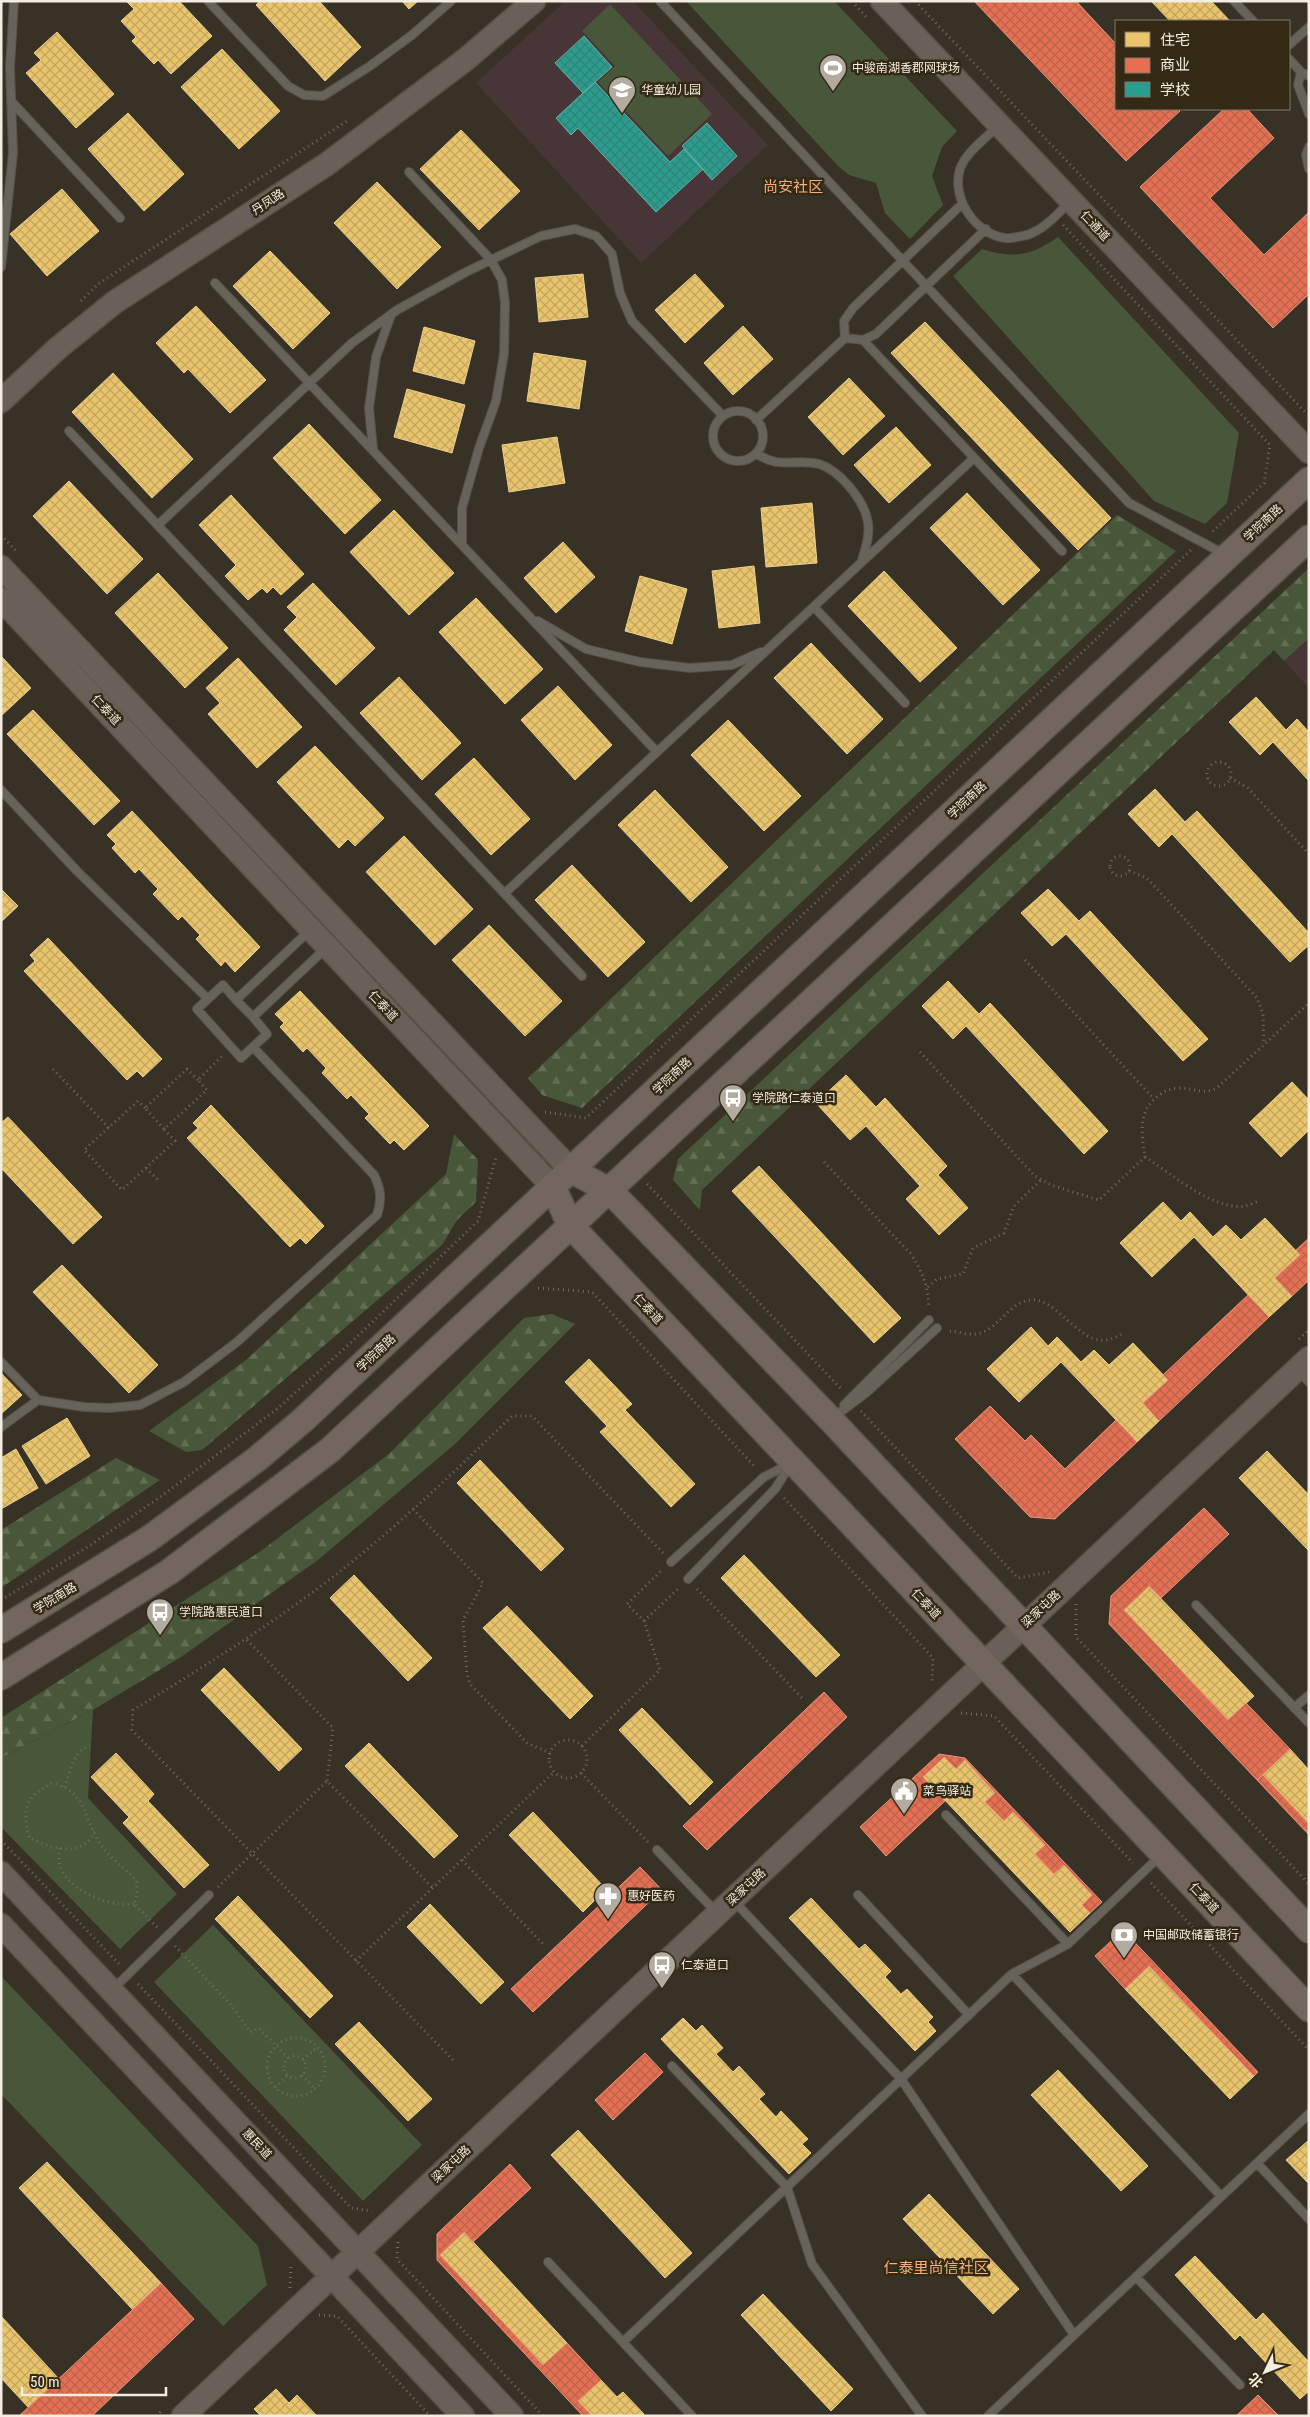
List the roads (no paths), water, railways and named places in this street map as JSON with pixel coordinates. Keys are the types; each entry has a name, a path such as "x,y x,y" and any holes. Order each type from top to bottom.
{"main road":[{"name":"丹凤路","path":"1,401 58,348 116,302 327,164 465,60 534,1"},
{"name":"仁通道","path":"882,1 1309,452"},
{"name":"学院南路","path":"1,1630 150,1538 257,1459 303,1420 1309,480"},
{"path":"1,1677 169,1572 330,1450 1309,538"},
{"name":"仁泰道","path":"1,567 571,1170 610,1191 831,1420 1309,1930"},
{"name":"仁泰道","path":"1,599 553,1187 570,1225 1309,2009"},
{"name":"梁家屯路","path":"183,2416 982,1664 1305,1370"},
{"name":"惠民道","path":"1,1873 512,2416"},
{"path":"1,1926 463,2416"}],"lane":[{"path":"1,268 13,153 10,67 14,1"},
{"path":"208,1 288,86 304,95 323,96 370,66 412,35 451,1"},
{"path":"660,1 1130,503 1228,556"},
{"path":"1234,1 1252,20"},
{"path":"1290,44 1309,27"},
{"path":"1290,60 1305,74 1298,85 1309,114"},
{"path":"11,102 120,218"},
{"path":"999,125 966,156 960,170 958,189 964,209 986,229 1004,238 1026,235 1042,228 1071,201"},
{"path":"1309,147 1306,155 1309,169"},
{"path":"409,172 491,260 502,280 505,304 504,354 496,401 479,448 462,508 462,545"},
{"path":"845,338 844,321 853,308 962,204"},
{"path":"159,524 352,343 391,314 540,236 575,229 596,236 612,254 620,293 632,321 723,416"},
{"path":"756,420 845,338 863,340 876,334 986,229"},
{"path":"215,283 657,752"},
{"path":"373,449 369,408 376,357 391,314"},
{"path":"863,340 1062,551"},
{"path":"738,411 746,412 756,420 762,430 763,438 756,453 749,458 733,460 719,452 713,437 717,422 723,416 738,411"},
{"path":"69,430 582,976"},
{"path":"756,453 767,461 781,464 798,462 820,465 840,477 857,497 867,518 868,542 862,562"},
{"path":"505,893 974,458"},
{"path":"814,607 906,703"},
{"path":"529,616 586,649 640,662 690,668 732,665 767,649"},
{"path":"1,790 78,871 208,999"},
{"path":"236,1000 311,930"},
{"path":"253,1017 327,947"},
{"path":"223,985 267,1034 241,1058 197,1009 208,999 223,985"},
{"path":"1,1362 38,1400 92,1407 140,1405 184,1382 237,1342 377,1215 381,1203 380,1187 374,1175 253,1047"},
{"path":"852,1401 929,1320"},
{"path":"831,1420 937,1328"},
{"path":"1,1427 38,1400"},
{"path":"671,1562 764,1477 792,1462"},
{"path":"688,1579 775,1489 792,1462"},
{"path":"1196,1605 1309,1723"},
{"path":"1294,1708 1309,1695"},
{"path":"946,1815 1068,1944"},
{"path":"657,1850 725,1906 901,2079 1074,2335"},
{"path":"623,2342 1012,1974 1068,1944 1162,1854"},
{"path":"112,1990 209,1895"},
{"path":"858,1895 969,2015"},
{"path":"1012,1974 1222,2196"},
{"path":"672,2066 787,2187 812,2264 922,2416"},
{"path":"988,2416 1309,2114"},
{"path":"1257,2163 1309,2219"},
{"path":"548,2262 692,2416"},
{"path":"1136,2277 1240,2385"}],"place":[{"name":"中骏南湖香郡网球场","path":"833,92"},
{"name":"华童幼儿园","path":"622,114"},
{"name":"学院路仁泰道口","path":"733,1122"},
{"name":"学院路惠民道口","path":"160,1636"},
{"name":"菜鸟驿站","path":"904,1815"},
{"name":"惠好医药","path":"608,1920"},
{"name":"中国邮政储蓄银行","path":"1124,1959"},
{"name":"仁泰道口","path":"662,1989"}],"district":[{"name":"尚安社区","path":"793,187"},
{"name":"仁泰里尚信社区","path":"936,2268"}]}
